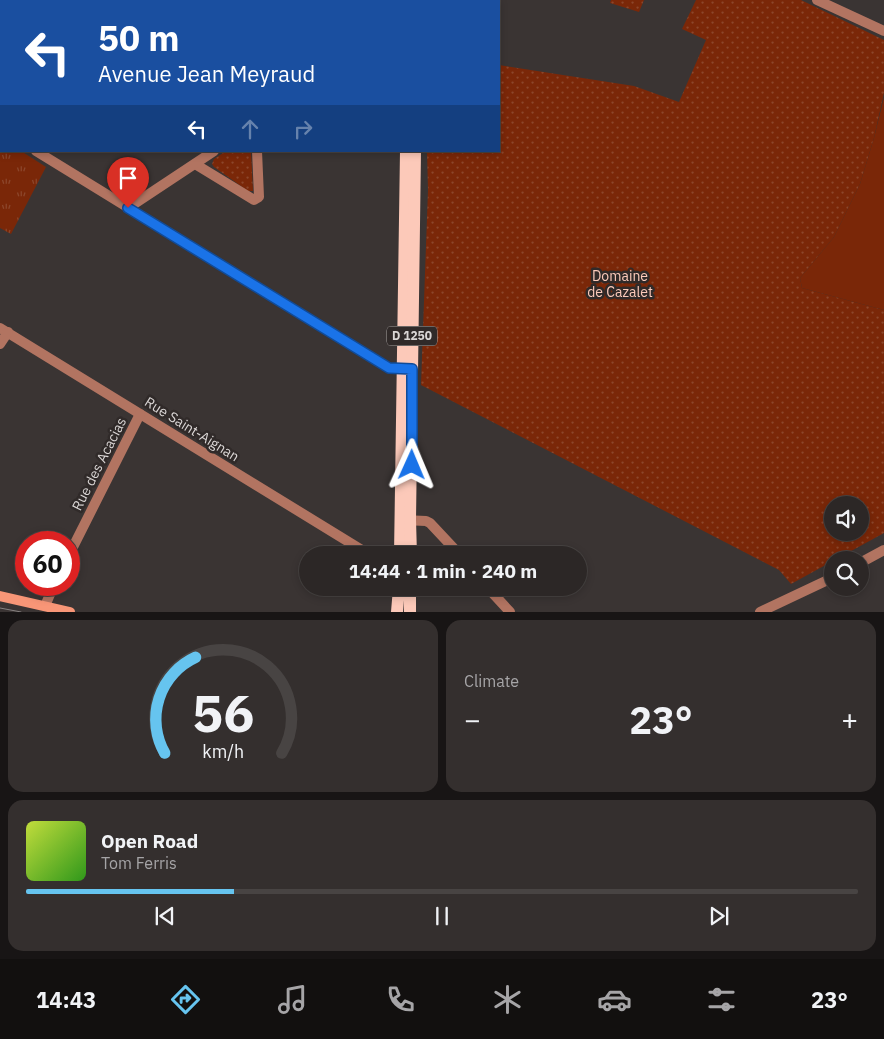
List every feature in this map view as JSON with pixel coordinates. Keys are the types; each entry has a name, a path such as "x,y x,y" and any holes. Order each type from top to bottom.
{"main road":[{"name":"D 1250","path":"406,152 406,520 410,546"},
{"name":"D 1250","path":"407,369 415,152"},
{"name":"D 1250","path":"402,546 406,520"},
{"path":"0,596 70,612"},
{"path":"398,612 403,596"},
{"path":"406,596 410,612"}],"street":[{"path":"817,0 884,31"},
{"path":"38,152 389,368 407,369"},
{"path":"128,208 213,152"},
{"path":"195,164 254,200 259,197 257,152"},
{"path":"0,344 4,330"},
{"name":"Rue Saint-Aignan","path":"4,330 355,546"},
{"name":"Rue des Acacias","path":"80,533 140,414"},
{"path":"406,520 430,523 452,546"},
{"path":"869,559 883,552"},
{"path":"760,612 824,582"},
{"path":"45,606 49,596"},
{"path":"495,596 510,612"}],"green space":[{"path":"611,0 644,0 639,12 610,3"},
{"name":"Domaine de Cazalet","path":"696,0 801,0 884,40 884,93 874,138 860,184 834,237 800,278 802,288 884,310 884,533 851,551 824,551 824,566 791,584 779,570 421,385 428,190 427,152 500,152 500,65 634,86 679,102 706,40 682,29"},
{"path":"884,97 884,310 802,288 800,278 834,237 860,184"},
{"path":"0,152 23,152 46,167 11,234 0,228"},
{"path":"224,152 251,152 253,191 248,191 214,167 212,164 214,159"}],"tram line":[{"path":"0,608 21,612"}],"route":[{"path":"128,208 389,368 412,369 412,465"}]}
